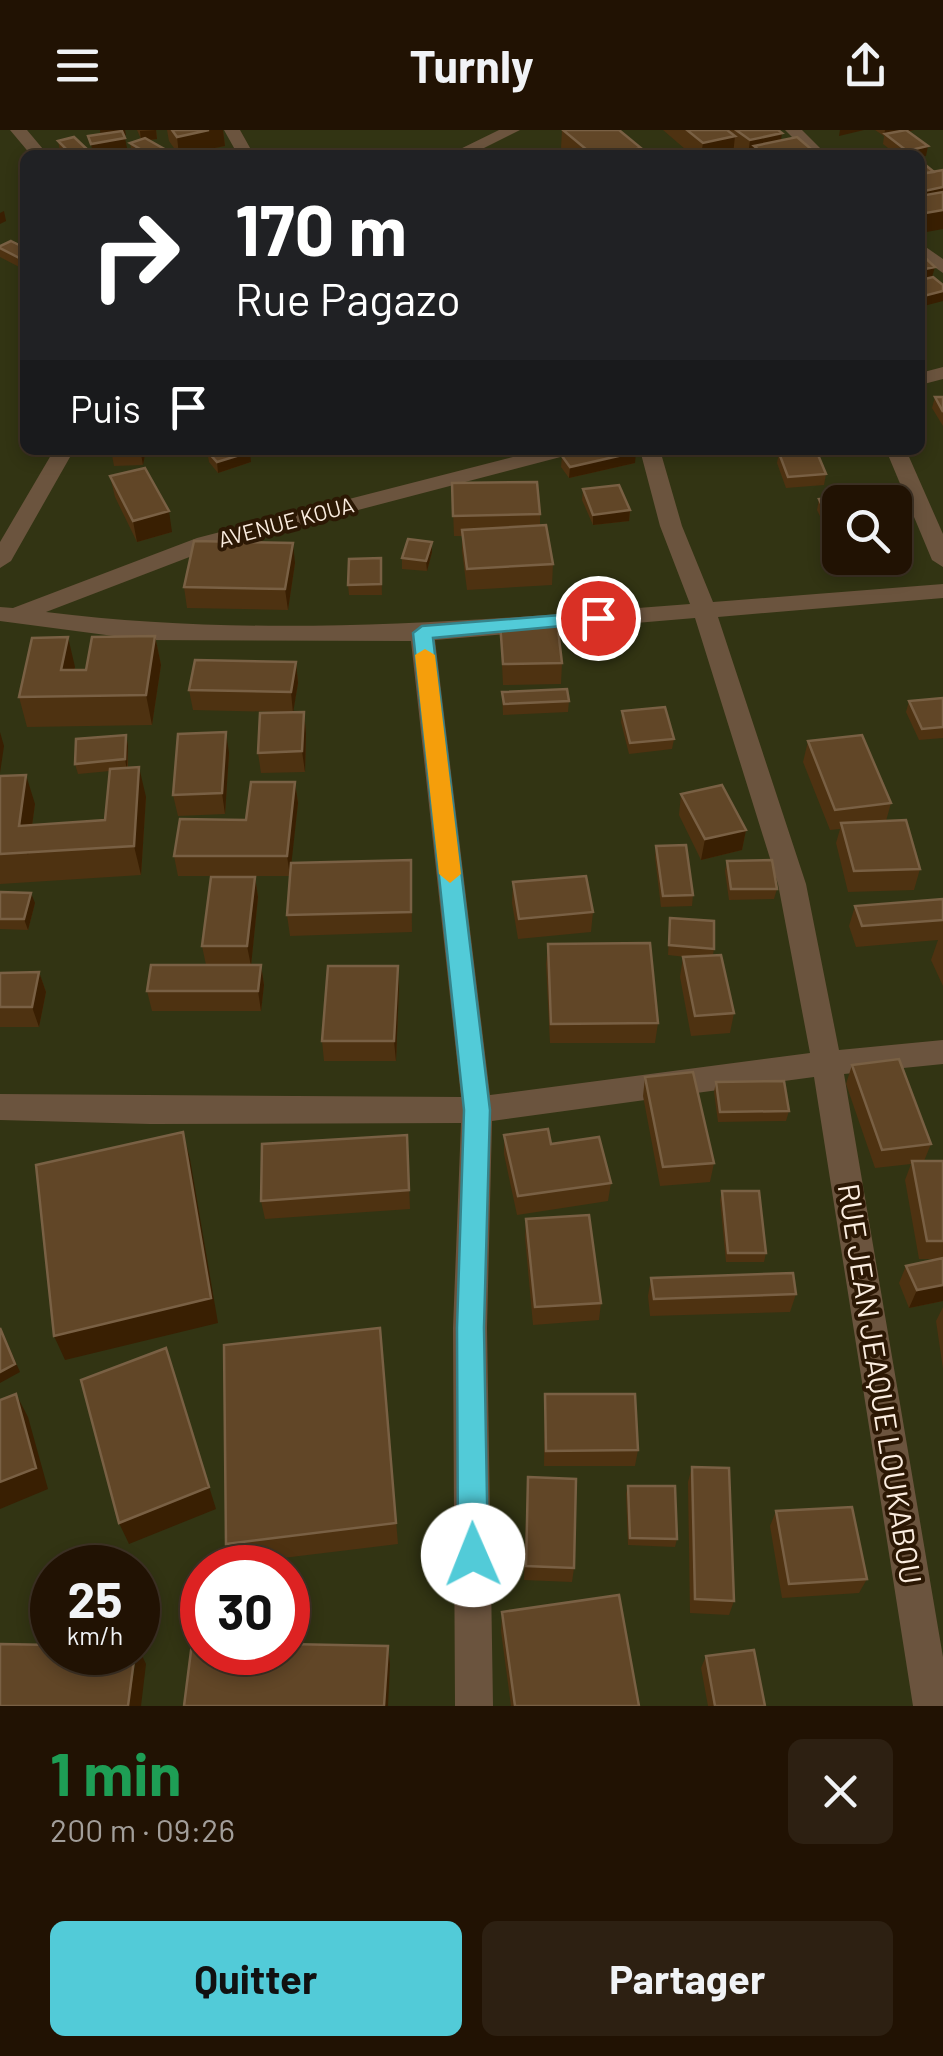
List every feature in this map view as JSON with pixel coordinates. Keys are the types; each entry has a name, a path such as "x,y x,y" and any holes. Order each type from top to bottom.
{"street":[{"path":"18,130 36,150"},
{"path":"467,150 512,130"},
{"path":"792,130 814,150"},
{"path":"0,561 61,455"},
{"name":"AVENUE KOUA","path":"7,615 204,543 546,455"},
{"name":"RUE JEAN JEAQUE LOUKABOU","path":"651,455 671,526 704,609 792,884 827,1063 932,1706"},
{"path":"898,455 943,560"},
{"path":"7,615 144,632 422,633 943,591"},
{"path":"422,633 477,1110 470,1328 474,1706"},
{"path":"0,1107 150,1111 477,1110 827,1063 943,1052"}],"green space":[{"path":"0,130 943,130 943,1706 0,1706"}],"building":[{"path":"172,130 209,130 177,137"},
{"path":"563,130 619,130 641,148 633,150 587,150"},
{"path":"687,130 727,130 735,136 703,143"},
{"path":"736,130 778,130 782,133 750,140"},
{"path":"906,130 928,146 906,150 885,134"},
{"path":"122,131 125,138 91,144 88,136"},
{"path":"74,137 88,150 67,150 58,141"},
{"path":"797,137 812,150 759,150 754,146"},
{"path":"145,138 166,150 142,150 130,143"},
{"path":"943,170 943,187 925,191 925,173"},
{"path":"943,192 943,210 926,213 925,195"},
{"path":"11,241 20,246 20,258 0,248"},
{"path":"933,277 943,285 943,291 925,296 925,279"},
{"path":"211,455 240,455 217,462"},
{"path":"566,455 623,455 570,467 562,456"},
{"path":"780,455 818,455 826,474 788,477"},
{"path":"145,468 169,511 133,521 110,476"},
{"path":"537,482 540,514 453,516 452,483"},
{"path":"619,485 630,510 593,515 583,489"},
{"path":"546,525 553,564 467,569 462,530"},
{"path":"408,539 432,542 426,561 402,558"},
{"path":"194,541 293,543 285,589 184,587"},
{"path":"381,558 381,584 348,585 349,559"},
{"path":"557,621 562,663 503,664 500,622"},
{"path":"155,636 146,695 19,697 32,638 68,637 61,670 86,670 92,637"},
{"path":"195,660 296,662 291,692 189,690"},
{"path":"567,689 569,701 504,704 502,692"},
{"path":"943,698 943,727 922,729 909,701"},
{"path":"665,707 674,739 630,743 622,711"},
{"path":"304,712 302,751 258,753 260,713"},
{"path":"226,732 222,793 173,795 178,734"},
{"path":"126,735 125,759 75,764 76,739"},
{"path":"862,735 891,803 835,810 808,741"},
{"path":"139,767 134,846 0,854 0,776 26,775 19,826 105,820 110,769"},
{"path":"251,782 295,782 287,856 174,856 180,819 246,820"},
{"path":"722,785 746,830 705,839 681,794"},
{"path":"906,820 920,869 854,871 841,823"},
{"path":"686,845 693,895 663,896 656,846"},
{"path":"411,860 411,912 287,915 291,863"},
{"path":"772,860 777,889 731,889 727,861"},
{"path":"586,876 593,912 519,919 513,882"},
{"path":"211,877 255,877 247,946 202,946"},
{"path":"0,892 31,893 24,919 0,919"},
{"path":"943,899 943,920 862,926 855,906"},
{"path":"670,918 714,921 714,949 669,945"},
{"path":"650,943 658,1023 551,1024 548,944"},
{"path":"721,955 734,1013 695,1016 683,957"},
{"path":"151,965 261,965 258,991 147,991"},
{"path":"328,966 398,966 394,1041 322,1041"},
{"path":"39,972 32,1007 0,1007 0,973"},
{"path":"899,1059 931,1144 882,1150 852,1065"},
{"path":"693,1072 714,1163 663,1167 645,1077"},
{"path":"784,1081 789,1111 720,1112 716,1082"},
{"path":"548,1129 551,1144 599,1137 611,1183 518,1196 504,1135"},
{"path":"183,1132 211,1298 54,1336 36,1165"},
{"path":"407,1135 409,1190 261,1201 262,1144"},
{"path":"912,1161 943,1161 943,1241 927,1241"},
{"path":"722,1191 759,1191 766,1253 728,1253"},
{"path":"589,1215 601,1303 535,1307 526,1219"},
{"path":"943,1258 943,1285 917,1290 906,1266"},
{"path":"793,1273 796,1294 654,1299 651,1278"},
{"path":"0,1328 15,1364 0,1372"},
{"path":"380,1328 396,1523 226,1544 224,1345"},
{"path":"166,1348 209,1487 119,1523 81,1380"},
{"path":"16,1394 36,1468 0,1482 0,1400"},
{"path":"545,1394 635,1394 638,1450 546,1451"},
{"path":"692,1467 729,1468 734,1601 695,1599"},
{"path":"528,1477 576,1479 574,1568 526,1566"},
{"path":"628,1486 675,1486 677,1539 630,1538"},
{"path":"852,1507 867,1579 789,1584 776,1511"},
{"path":"619,1595 639,1706 515,1706 502,1612"},
{"path":"0,1644 30,1645 30,1675 132,1675 128,1706 0,1706"},
{"path":"310,1644 388,1646 384,1706 184,1706 188,1675 310,1675"},
{"path":"754,1650 765,1706 715,1706 706,1656"}],"slow traffic":[{"path":"425,655 450,874"}],"route":[{"path":"473,1555 470,1328 477,1110 422,633 598,618"}]}
